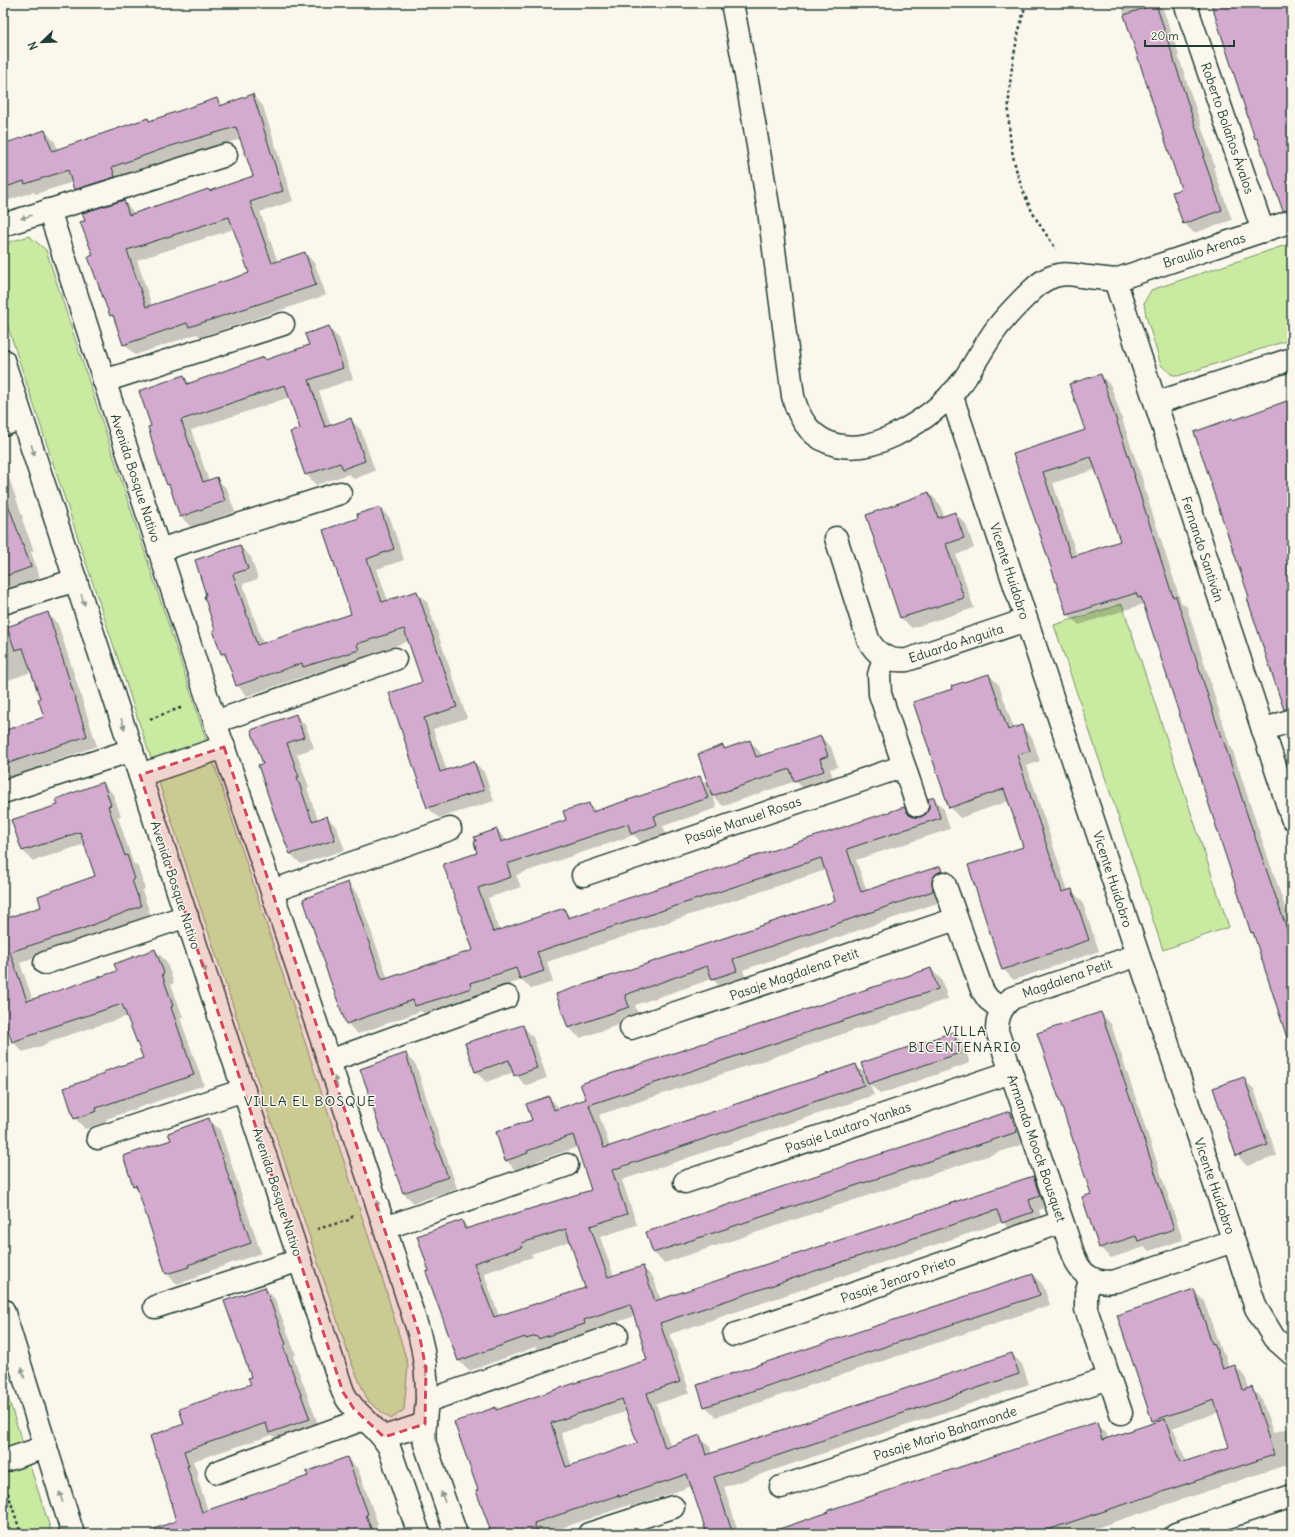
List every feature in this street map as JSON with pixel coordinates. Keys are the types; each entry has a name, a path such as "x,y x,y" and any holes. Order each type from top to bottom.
{"street":[{"path":"732,3 769,211 796,412 805,425 816,436 836,445 844,447 858,447 877,443 908,429 925,418 962,382 994,331 1036,286 1059,274 1071,274 1116,280"},
{"name":"Roberto Bolaños Ávalos","path":"1185,3 1263,230"},
{"path":"3,225 226,155"},
{"name":"Avenida Bosque Nativo","path":"49,210 215,722 385,1228 424,1353 427,1401 425,1444 456,1534"},
{"name":"Braulio Arenas","path":"1116,280 1292,221"},
{"name":"Fernando Santiván","path":"1116,280 1292,818"},
{"path":"104,381 283,324"},
{"path":"1156,403 1292,359"},
{"name":"Avenida Bosque Nativo","path":"3,360 13,421 76,580 344,1392 354,1409 384,1437 394,1459 419,1534"},
{"name":"Vicente Huidobro","path":"951,394 1256,1308 1274,1338 1292,1354"},
{"path":"160,550 340,493"},
{"path":"836,538 868,639 877,653 884,657 878,675 880,694 917,805"},
{"path":"3,603 76,580"},
{"name":"Eduardo Anguita","path":"884,657 899,661 907,660 1026,620"},
{"path":"215,722 395,659"},
{"path":"1263,730 1292,720"},
{"path":"140,775 224,747"},
{"path":"3,792 132,750"},
{"name":"Pasaje Manuel Rosas","path":"583,875 904,766"},
{"path":"272,892 450,829"},
{"path":"944,883 982,990 988,998 1001,1009"},
{"path":"44,963 187,916"},
{"name":"Pasaje Magdalena Petit","path":"631,1028 956,919"},
{"name":"Magdalena Petit","path":"1001,1009 1012,998 1019,995 1138,955"},
{"path":"329,1061 507,997"},
{"name":"Armando Moock Bousquet","path":"1001,1009 998,1016 998,1031 1078,1267 1091,1278"},
{"name":"Pasaje Lautaro Yankas","path":"685,1182 1012,1072"},
{"path":"98,1138 244,1090"},
{"path":"385,1228 567,1165"},
{"name":"Pasaje Jenaro Prieto","path":"734,1335 1062,1222"},
{"path":"1121,1413 1086,1309 1086,1294 1091,1278 1107,1282 1116,1281 1233,1242"},
{"path":"155,1307 300,1260"},
{"path":"3,1310 73,1534"},
{"path":"427,1401 617,1335"},
{"name":"Pasaje Mario Bahamonde","path":"781,1487 1109,1378"},
{"path":"217,1472 364,1419"},
{"path":"384,1437 425,1424"},
{"path":"3,1461 46,1447"},
{"path":"1176,1534 1292,1496"},
{"path":"589,1534 673,1507"}],"path":[{"path":"1026,3 1017,35 1011,69 1008,103 1012,156 1019,182 1029,206 1071,274"},
{"path":"121,718 149,720 191,704 205,691"},
{"path":"288,1224 313,1230 349,1220 374,1195"},
{"path":"5,1484 21,1534"}],"highlighted area":[{"path":"224,747 419,1333 426,1369 425,1424 384,1437 354,1409 343,1392 140,775"}],"green space":[{"path":"29,236 46,250 385,1287 408,1365 404,1410 391,1419 368,1401 351,1362 3,312 3,244"},
{"path":"1292,243 1292,339 1178,376 1171,374 1161,365 1146,316 1144,303 1151,290"},
{"path":"1122,604 1229,927 1163,950 1054,625"},
{"path":"3,1382 52,1534 3,1534"}],"building":[{"path":"1211,3 1292,3 1292,209 1283,211 1257,138 1255,139"},
{"path":"1156,4 1205,156 1203,157 1222,210 1183,224 1172,192 1181,189 1124,15"},
{"path":"253,94 283,191 250,202 272,263 305,252 316,285 189,327 187,323 123,345 113,315 110,316 88,257 93,255 80,222 85,221 82,213 124,200 129,215 253,176 236,127 171,146 112,167 115,177 74,190 68,170 25,184 24,181 3,188 3,144 45,130 52,151 148,118 149,121 217,98 220,106","holes":["229,217 249,273 146,307 127,250"]},
{"path":"329,326 343,368 309,380 325,427 351,418 365,461 343,469 340,463 305,475 290,432 300,429 285,385 181,420 203,482 217,477 225,501 180,517 169,484 167,485 158,461 148,427 151,426 139,391 184,375 187,384 264,357 265,360 309,345 305,334"},
{"path":"1101,374 1173,597 1176,596 1221,737 1222,736 1292,944 1292,1037 1287,1038 1141,597 1138,598 1136,593 1067,615 1013,454 1085,430 1069,384","holes":["1091,457 1120,541 1071,557 1043,472"]},
{"path":"1292,399 1292,708 1284,710 1247,598 1249,597 1194,432 1233,418 1234,420"},
{"path":"929,492 938,518 955,512 964,538 946,544 964,598 900,618 866,515"},
{"path":"3,499 6,499 31,567 3,577"},
{"path":"380,507 394,549 367,559 382,602 417,591 457,707 424,718 440,772 474,761 484,790 427,808 389,693 422,682 404,629 357,644 359,650 303,667 302,663 236,686 225,653 221,654 213,630 215,630 204,596 206,595 195,560 240,545 248,569 233,574 257,645 351,614 323,530 358,518 357,514"},
{"path":"48,612 87,736 3,765 3,731 44,717 38,699 40,698 23,648 15,650 7,627"},
{"path":"989,674 1008,730 1022,725 1030,751 1017,755 1062,892 1072,889 1089,940 1002,970 968,865 1023,847 1014,818 1004,789 949,808 913,702 952,689 951,686"},
{"path":"296,714 304,737 287,743 299,777 297,777 312,821 327,816 335,840 290,854 276,819 258,765 263,764 251,730"},
{"path":"821,736 828,756 820,759 824,771 794,781 790,769 712,796 698,754 723,745 724,749 750,740 756,757"},
{"path":"700,776 708,798 654,816 657,825 631,834 628,824 507,864 511,877 478,888 493,932 564,908 568,918 904,807 909,815 921,817 926,814 929,808 928,799 934,797 940,818 847,849 861,892 940,866 942,871 935,875 932,880 933,891 733,959 737,971 712,979 707,966 625,995 629,1007 568,1028 556,994 835,901 821,858 537,952 544,971 520,979 516,968 470,983 471,988 448,996 415,1006 413,1000 346,1024 303,899 348,882 382,980 473,950 443,864 477,853 474,842 476,841 474,837 497,829 501,842 566,820 563,811 589,803 592,812"},
{"path":"103,782 111,805 108,806 125,856 127,855 135,879 132,880 141,906 85,928 10,952 27,1001 117,971 114,964 155,949 164,973 162,974 173,1006 171,1007 194,1075 96,1108 97,1111 74,1119 64,1088 143,1058 122,1004 37,1032 38,1033 12,1042 3,1016 3,919 41,907 38,896 95,876 80,832 22,851 11,820 58,805 56,799"},
{"path":"931,968 938,989 589,1105 604,1148 856,1064 864,1085 612,1170 627,1214 590,1226 608,1277 643,1266 655,1301 1033,1176 1040,1196 1029,1200 1033,1212 1002,1223 997,1210 660,1323 680,1382 647,1393 665,1448 700,1435 706,1455 1012,1353 1019,1374 714,1477 733,1534 707,1534 687,1474 534,1523 538,1534 492,1534 476,1491 478,1490 454,1422 496,1407 496,1410 647,1360 644,1347 630,1304 584,1320 585,1324 538,1339 536,1336 526,1339 525,1337 458,1361 426,1272 429,1271 417,1236 462,1220 465,1229 591,1190 573,1135 527,1151 528,1153 505,1161 496,1132 532,1120 526,1104 549,1096 554,1110 586,1099 580,1084","holes":["566,1229 585,1288 494,1317 474,1263 523,1247 522,1243","622,1399 637,1443 566,1467 551,1423"]},
{"path":"1101,1012 1174,1229 1138,1241 1136,1236 1099,1248 1082,1197 1091,1194 1037,1033"},
{"path":"523,1025 537,1068 514,1076 509,1060 475,1072 465,1043"},
{"path":"953,1032 960,1053 868,1084 861,1063"},
{"path":"406,1053 423,1110 448,1177 403,1193 360,1069"},
{"path":"1244,1077 1268,1145 1236,1156 1213,1088"},
{"path":"1010,1111 1017,1132 653,1253 646,1232"},
{"path":"209,1118 251,1243 188,1265 189,1267 166,1274 136,1185 133,1186 123,1156 171,1140 168,1133"},
{"path":"1033,1274 1040,1295 704,1407 697,1385"},
{"path":"265,1287 286,1344 283,1346 310,1419 269,1433 266,1423 184,1451 189,1466 187,1466 202,1512 308,1476 306,1472 347,1457 368,1514 366,1515 373,1534 151,1534 151,1530 176,1521 150,1436 184,1424 179,1409 251,1384 248,1378 251,1377 224,1301"},
{"path":"1194,1289 1212,1344 1214,1343 1223,1369 1235,1365 1243,1390 1252,1387 1274,1455 1035,1534 777,1534 776,1530 829,1512 829,1510 1097,1422 1102,1440 1165,1419 1180,1463 1229,1447 1214,1400 1152,1421 1117,1315"}],"district":[{"name":"VILLA BICENTENARIO","path":"965,1040"},
{"name":"VILLA EL BOSQUE","path":"310,1101"}]}
